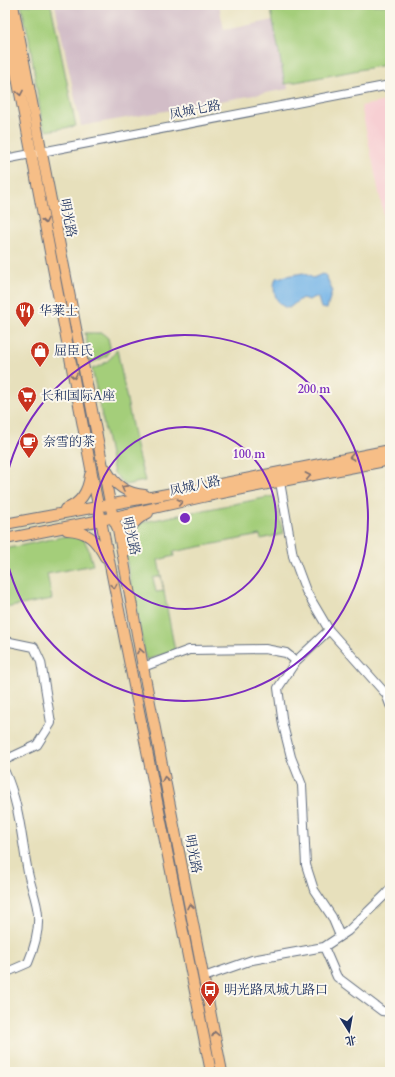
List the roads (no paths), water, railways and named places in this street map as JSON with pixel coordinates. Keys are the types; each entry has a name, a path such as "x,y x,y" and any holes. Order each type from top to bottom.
{"main road":[{"name":"明光路","path":"13,5 90,463 211,1072"},
{"name":"明光路","path":"5,14 37,153 113,518 118,529 143,666 222,1072"},
{"name":"凤城八路","path":"5,524 390,450"},
{"path":"102,460 109,475 122,489 142,495 159,495"},
{"name":"凤城八路","path":"5,539 390,460"},
{"path":"46,516 67,509 80,501 85,495 90,482 90,463"},
{"path":"124,565 128,531 140,517 161,507"},
{"path":"49,530 77,531 89,535 100,547 111,568"}],"street":[{"name":"凤城七路","path":"5,159 390,85"},
{"path":"280,482 293,556 306,591 329,630 386,694 390,705"},
{"path":"329,630 296,660 278,688 283,725 291,757 302,785 306,865 314,890 332,917 340,936"},
{"path":"5,641 34,647 42,662 51,723 37,745 5,760"},
{"path":"143,666 189,650 265,649 286,653 296,660"},
{"path":"5,772 22,824 27,868 38,915 33,951 28,962 5,972"},
{"path":"204,977 252,960 324,947 340,936 390,889"},
{"path":"324,947 337,977 382,1011 390,1012"}],"water":[{"path":"303,273 313,278 322,274 326,275 332,290 327,309 321,308 318,298 314,297 309,300 302,298 289,308 285,307 278,301 274,292 276,278"}],"place":[{"name":"华莱士","path":"25,328"},
{"name":"屈臣氏","path":"40,368"},
{"name":"长和国际A座","path":"27,413"},
{"name":"奈雪的茶","path":"29,459"},
{"name":"明光路凤城九路口","path":"210,1007"}]}
